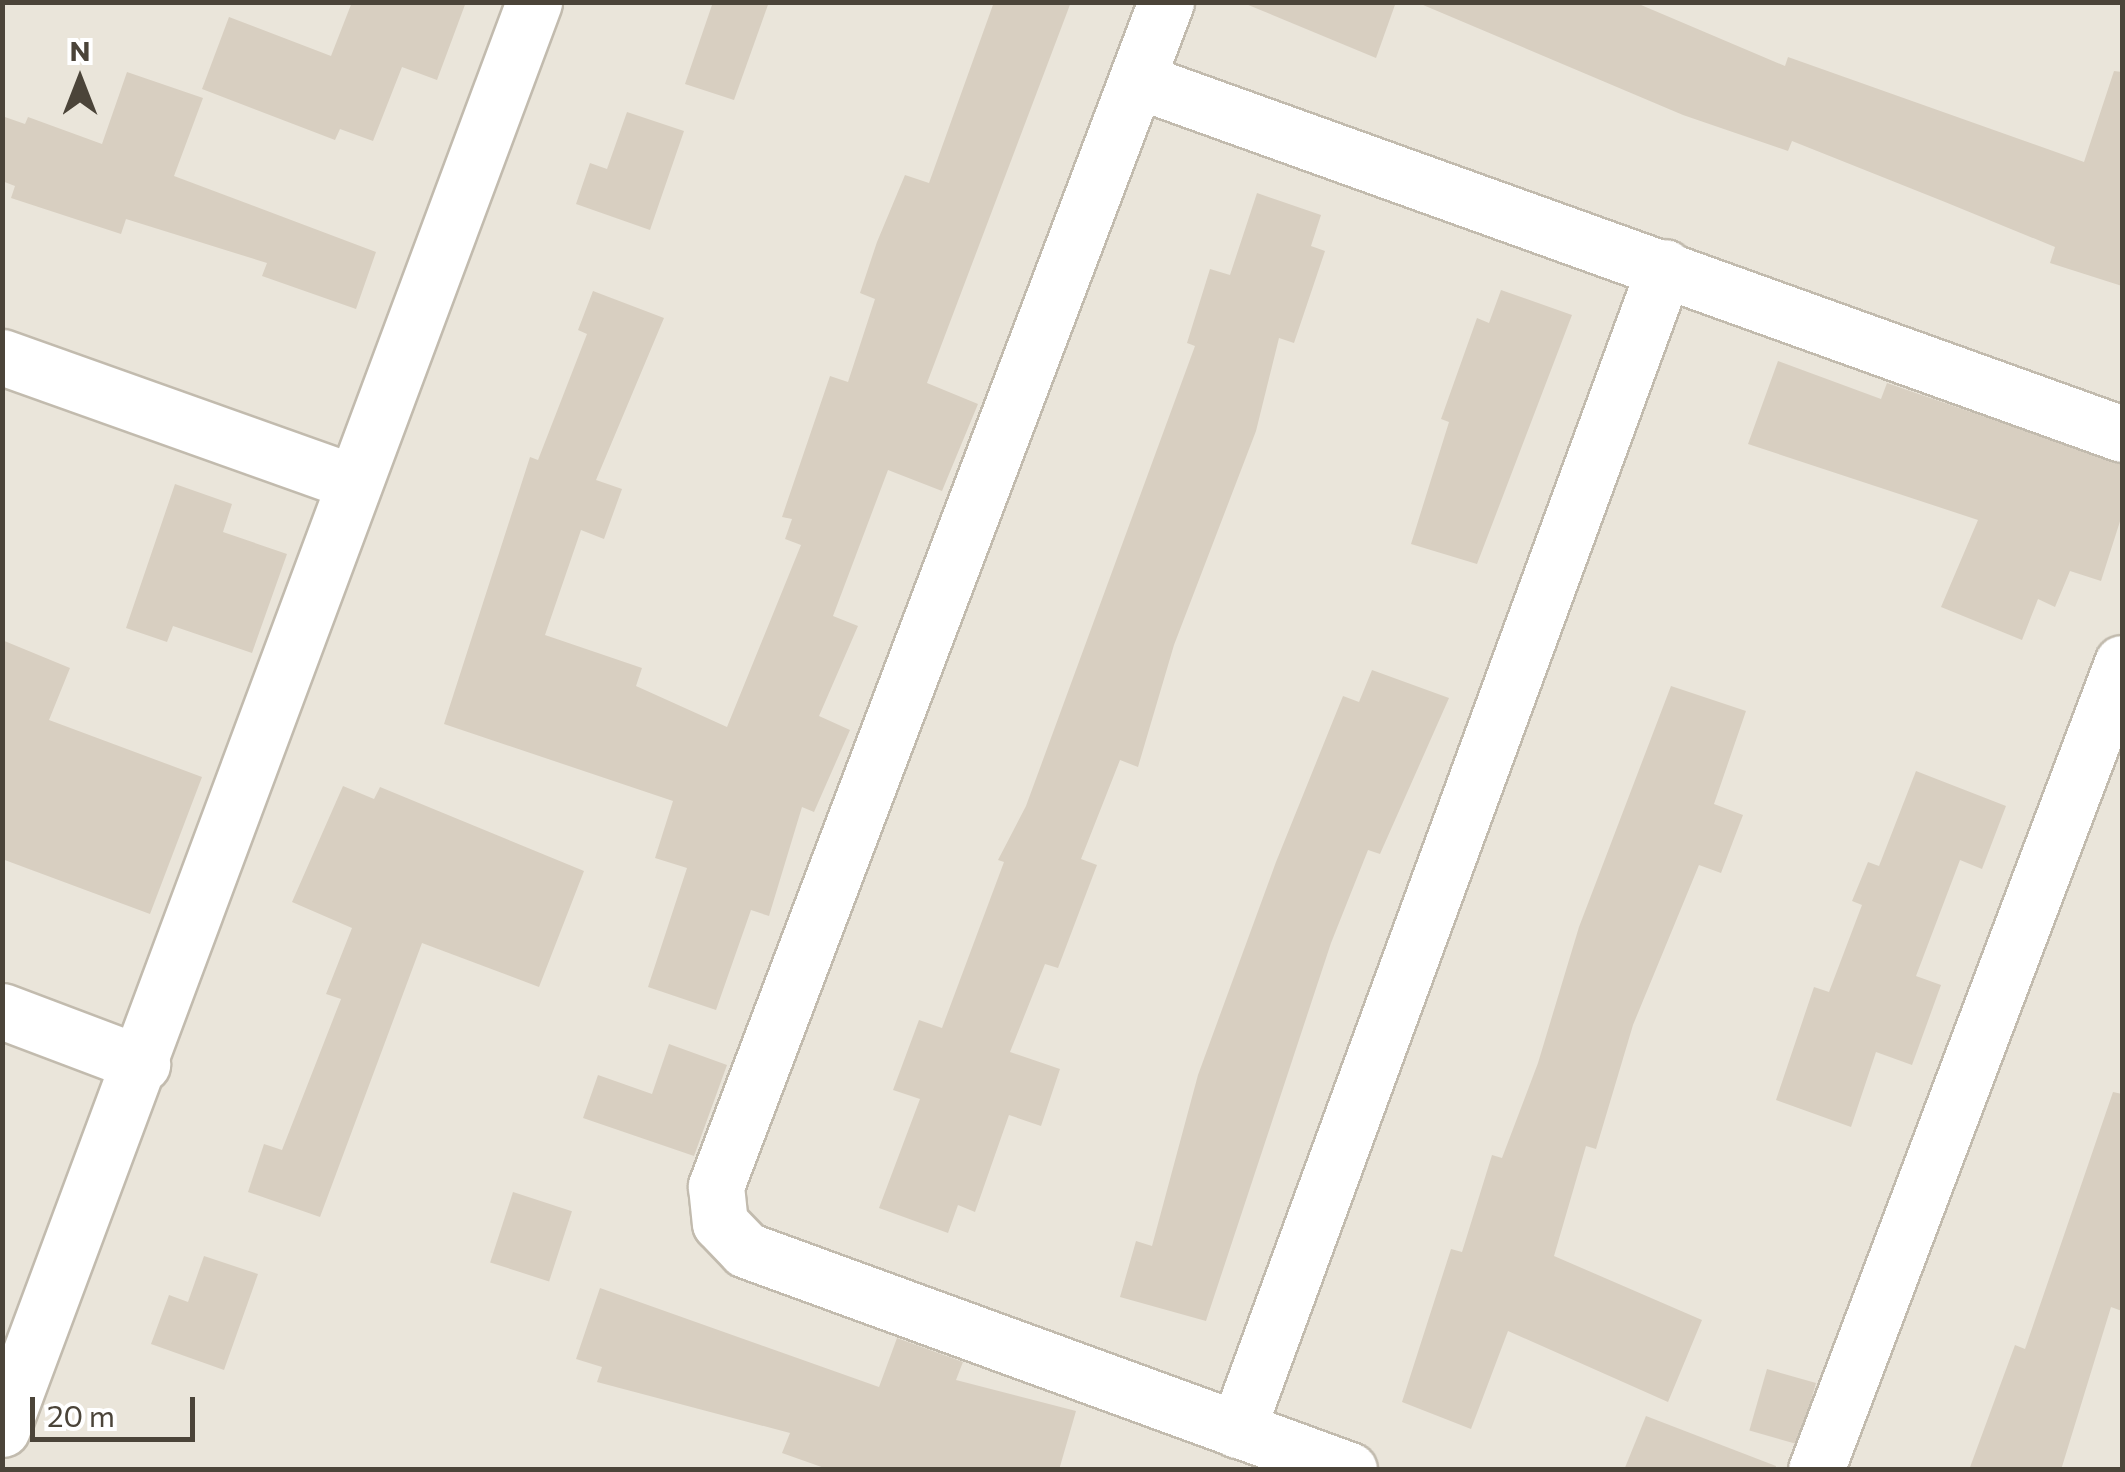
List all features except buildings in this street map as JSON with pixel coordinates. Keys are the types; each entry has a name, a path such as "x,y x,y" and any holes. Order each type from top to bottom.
{"street":[{"path":"2,1430 142,1064 352,482 534,2"},
{"path":"1166,2 716,1186 720,1223 746,1250 1350,1470"},
{"path":"1139,81 1666,267 2122,434"},
{"path":"1238,1430 1666,267"},
{"path":"2,358 352,482"},
{"path":"1816,1470 2122,663"},
{"path":"2,1011 142,1064"}],"shaded area":[{"path":"3,3 2122,3 2122,1469 3,1469"}]}
